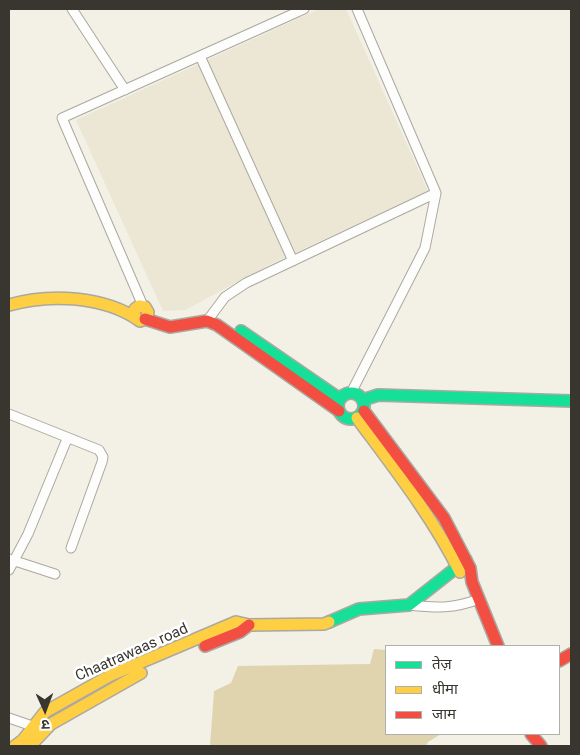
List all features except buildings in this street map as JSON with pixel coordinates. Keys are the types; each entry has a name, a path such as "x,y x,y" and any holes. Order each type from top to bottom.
{"street":[{"path":"72,9 125,90"},
{"path":"141,312 62,118 304,9"},
{"path":"350,393 425,248 436,192 357,9"},
{"path":"200,56 293,261"},
{"path":"209,318 225,297 246,284 436,192"},
{"path":"9,297 25,292 47,291 112,300 170,327 220,317 340,399"},
{"path":"9,305 39,298 141,312"},
{"path":"209,318 339,411 346,419 361,410 378,395 571,401"},
{"path":"340,399 350,393 356,393 361,410 440,511 461,563 460,572 472,582 498,645"},
{"path":"339,411 340,399"},
{"path":"9,414 67,439 99,450 103,457 70,548"},
{"path":"9,570 11,559 28,534 67,439"},
{"path":"11,559 55,574"},
{"path":"409,605 461,563"},
{"path":"409,605 442,608 461,606 479,599"},
{"name":"Chaatrawaas road","path":"15,746 45,712 111,675 236,622 249,625 324,624 358,609 409,605"},
{"path":"30,746 51,724 127,679 240,632 249,625"},
{"path":"560,660 571,654"},
{"path":"9,718 45,731"},
{"path":"532,735 541,746"}],"shaded area":[{"path":"319,9 346,9 428,191 271,264 185,310 163,311 76,120"},
{"path":"374,649 385,650 385,735 439,735 428,742 426,746 210,746 214,691 231,683 238,666 370,664"}],"traffic: fast":[{"path":"241,331 340,399"},
{"path":"351,393 360,397 364,406 360,415 351,419 342,415 338,406 342,397 351,393"},
{"path":"363,400 378,395 571,401"},
{"path":"329,622 359,609 409,605 466,560"}],"traffic: slow":[{"path":"9,305 25,301 59,298 77,299 111,306 140,321 147,318 148,312 145,307 139,306 135,309 134,315"},
{"path":"357,418 425,512 460,572"},
{"path":"15,746 23,740 45,712 111,675 236,622 249,625 324,624 329,622"},
{"path":"30,746 51,724 141,673"}],"traffic: jam":[{"path":"145,319 170,327 207,321 217,325 339,411"},
{"path":"364,411 444,518 470,568 472,582 498,645"},
{"path":"205,646 240,632 249,625"},
{"path":"560,660 571,654"},
{"path":"532,735 541,746"}]}
